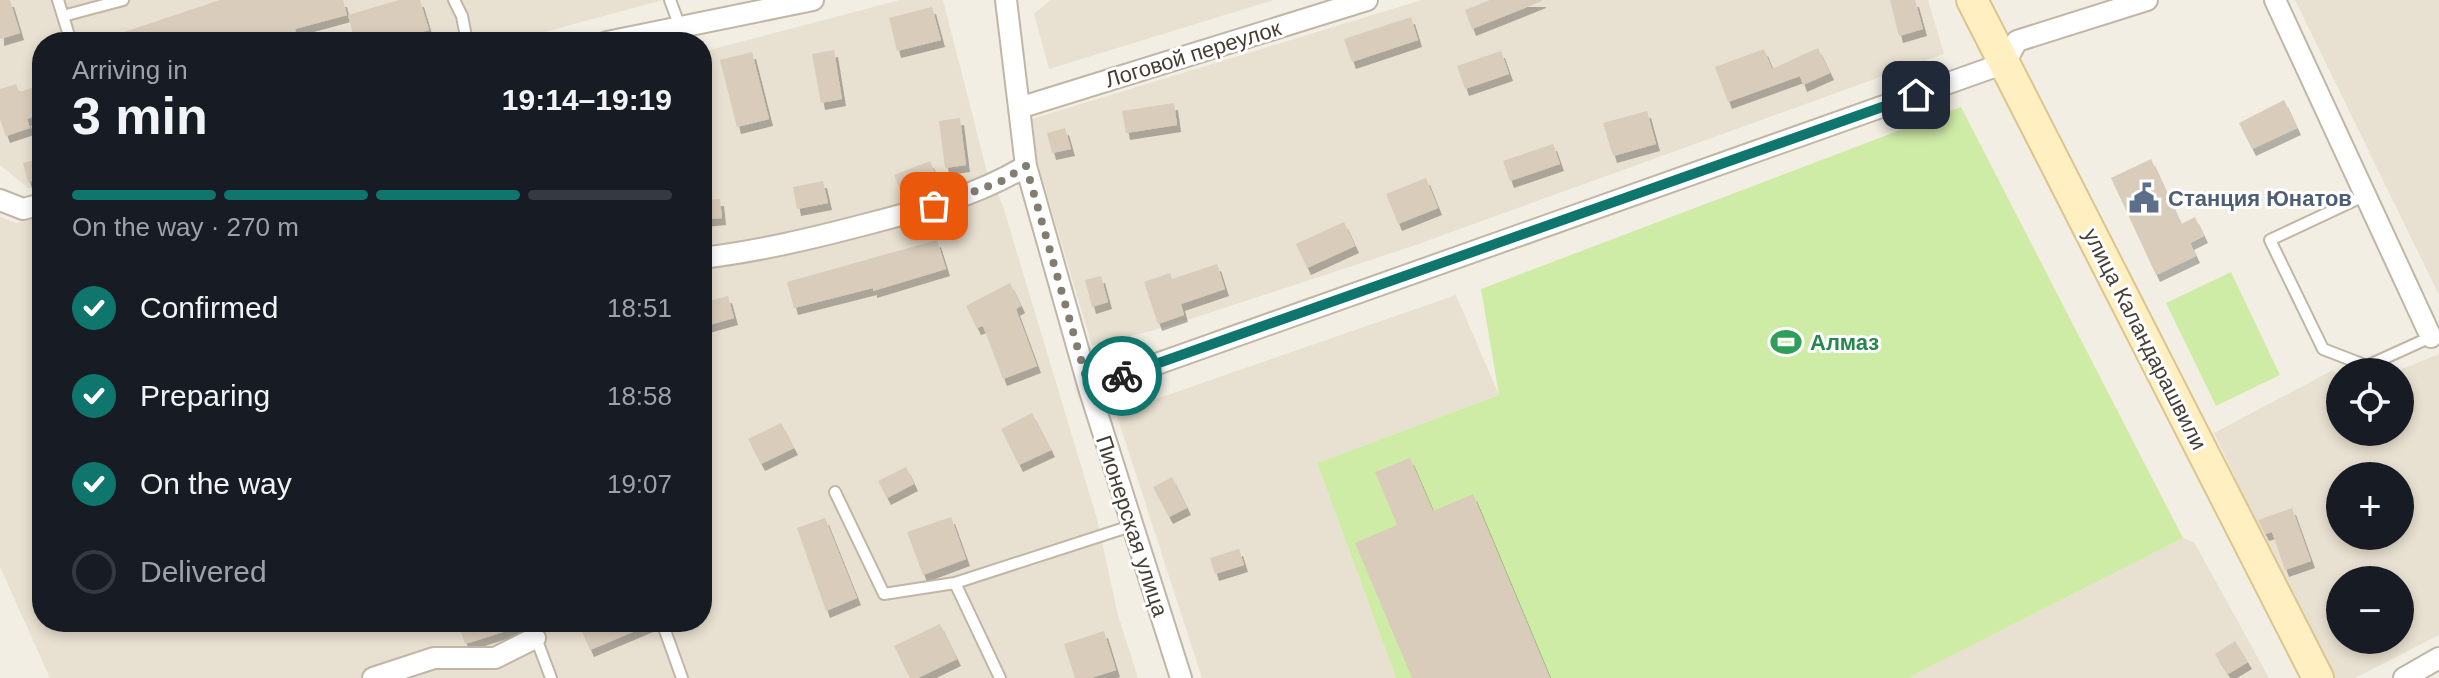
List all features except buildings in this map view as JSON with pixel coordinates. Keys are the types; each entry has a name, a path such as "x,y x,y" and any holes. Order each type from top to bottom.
{"main road":[{"name":"улица Каландарашвили","path":"1972,0 2318,678"}],"street":[{"path":"656,32 813,0"},
{"name":"Пионерская улица","path":"1006,0 1026,166 1089,388 1181,678"},
{"name":"Логовой переулок","path":"1019,108 1367,0"},
{"path":"1089,388 2005,63 2017,41 2147,0"},
{"path":"2275,0 2431,337"},
{"path":"712,257 766,250 934,206 1000,182 1026,166"},
{"path":"0,200 23,209 32,207"},
{"path":"373,678 434,658 495,658 529,632"},
{"path":"2404,678 2439,658"}],"lane":[{"path":"58,0 68,32"},
{"path":"63,16 123,0"},
{"path":"454,0 465,32"},
{"path":"670,0 680,27"},
{"path":"2366,195 2270,240 2323,349 2367,366 2431,337"},
{"path":"835,492 884,594 955,583 1131,526"},
{"path":"955,583 1000,678"},
{"path":"533,632 551,678"},
{"path":"666,632 682,678"}],"shaded area":[{"path":"0,0 663,0 544,32 32,32 32,187 28,188 0,165"},
{"path":"900,0 943,0 988,176 1002,203 1097,519 1118,615 1138,678 50,678 0,567 0,217 16,223 32,219 32,632 712,632 712,49"},
{"path":"1050,0 1274,0 1049,69 1034,14"},
{"path":"1422,0 1928,0 1944,54 1410,247 1169,326 1092,346 1025,121"},
{"path":"2295,0 2439,0 2439,295"},
{"path":"1456,295 1499,395 1317,463 1396,678 1202,678 1116,413"},
{"path":"2439,354 2439,635 2414,648 2414,566 2326,566 2326,654 2402,654 2355,678 2331,678 2214,433 2326,374 2326,446 2414,446 2414,364"},
{"path":"2183,538 2194,542 2269,678 1908,678"}],"green space":[{"name":"Алмаз","path":"1961,107 2183,538 1908,678 1396,678 1317,463 1499,395 1481,289"},
{"path":"2231,272 2280,375 2216,406 2166,303"}],"way so far":[{"path":"934,206 1000,182 1026,166 1089,388 1122,376"}],"place":[{"name":"Станция Юнатов","path":"2144,198"},
{"name":"Алмаз","path":"1786,342"}],"route":[{"path":"1122,376 1916,95"}]}
